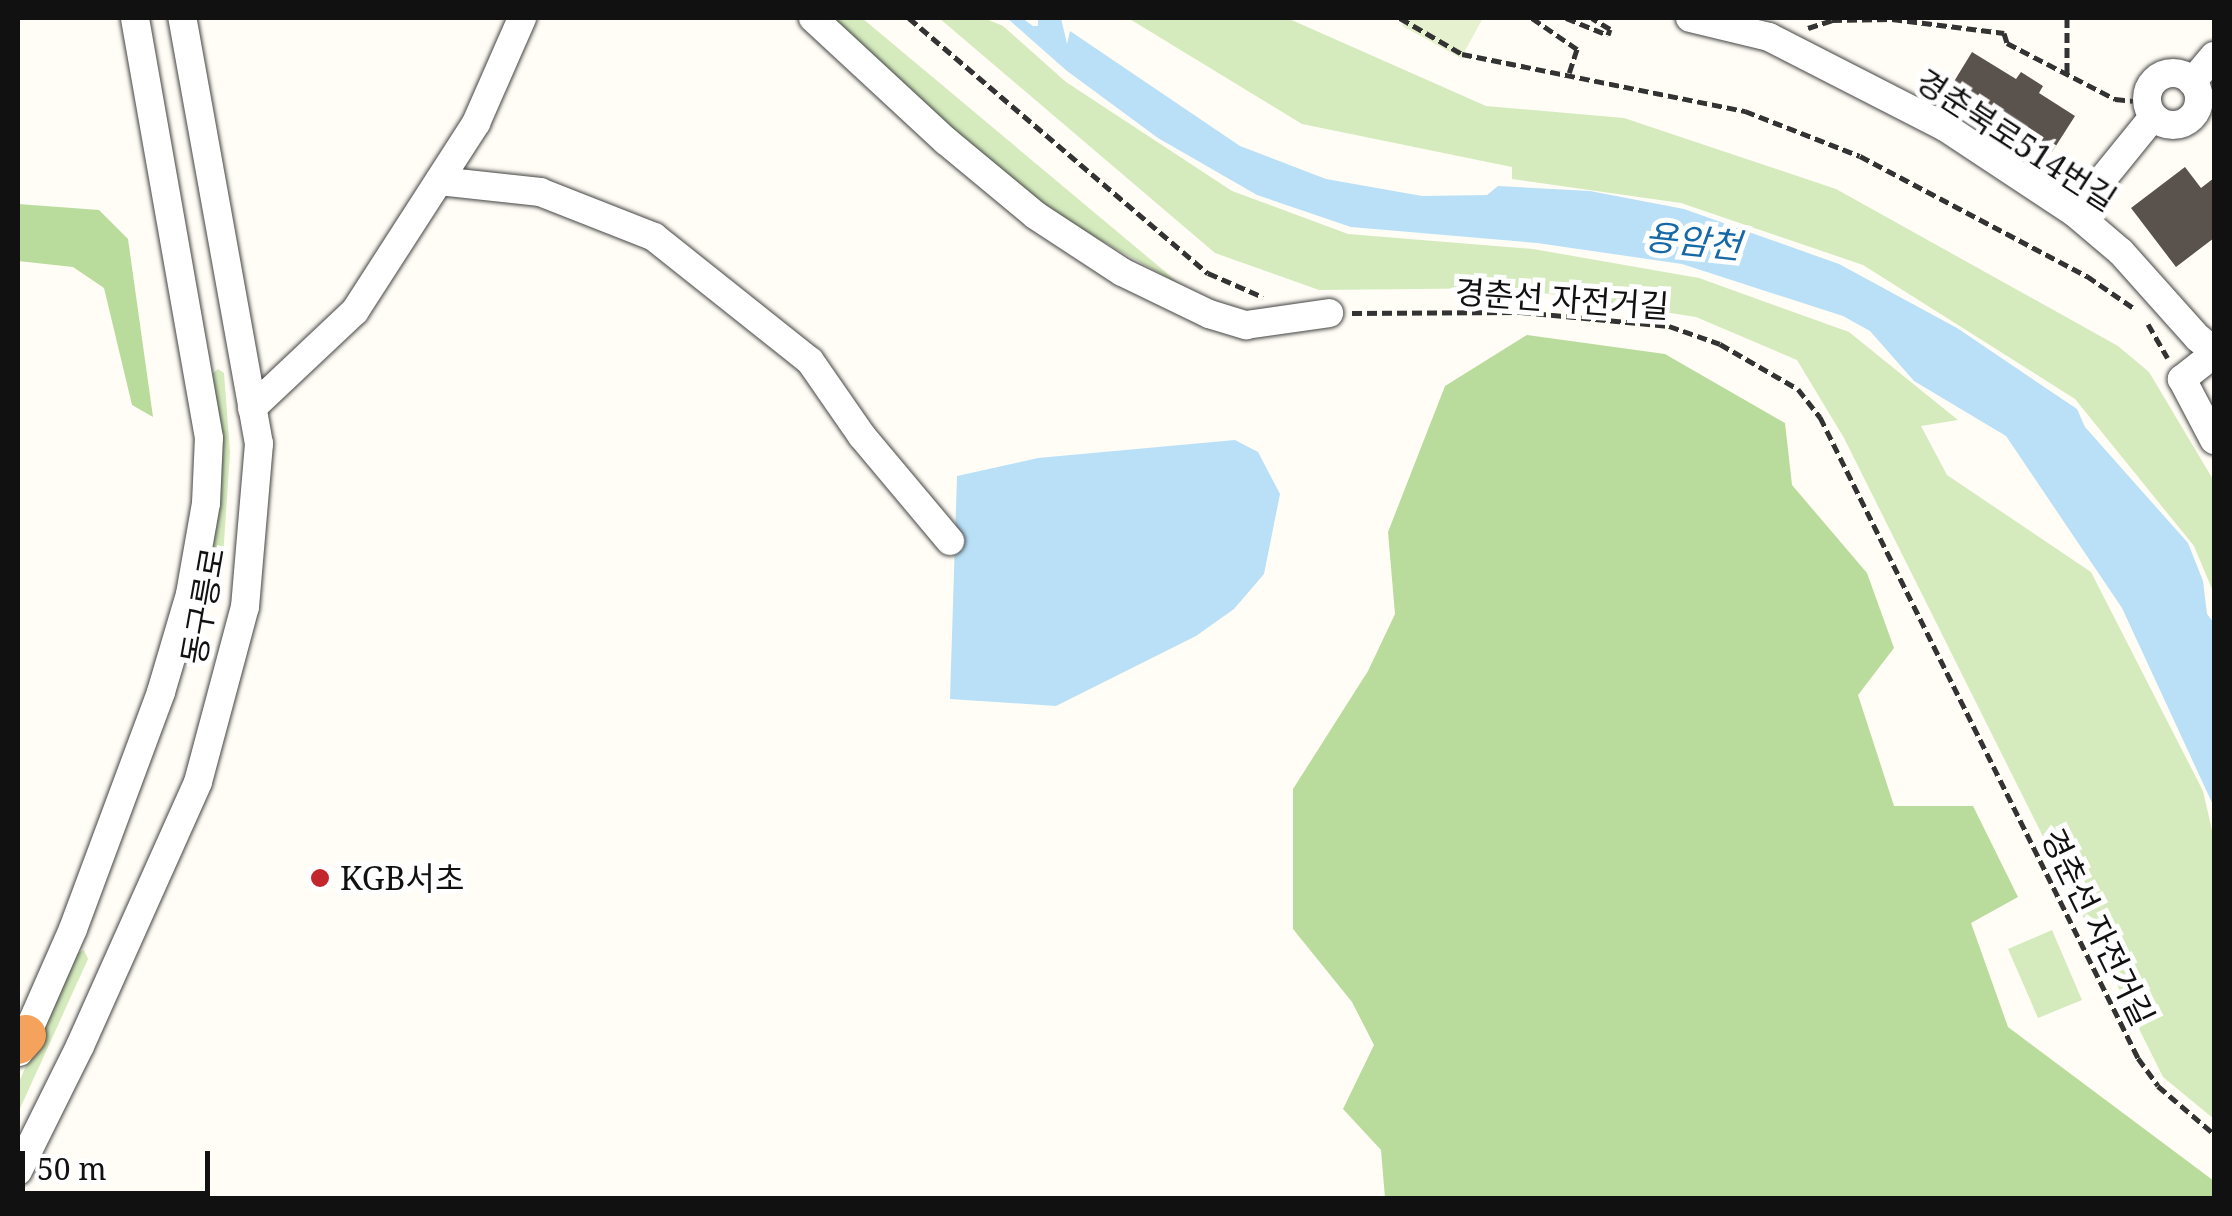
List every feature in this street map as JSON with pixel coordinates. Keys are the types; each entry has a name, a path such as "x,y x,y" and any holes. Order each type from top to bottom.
{"street":[{"name":"동구릉로","path":"20,1045 73,930 161,692 190,594 206,503 209,438 135,18"},
{"name":"동구릉로","path":"18,1171 80,1046 198,782 244,608 258,444 182,18"},
{"path":"252,408 354,312 476,123 522,18"},
{"path":"814,18 946,141 1035,215 1122,272 1246,325 1329,313"},
{"name":"경춘북로514번길","path":"1690,18 1768,37 1945,126 2074,213 2120,252 2214,352 2182,380 2185,386"},
{"path":"2192,82 2214,56"},
{"path":"2074,213 2150,110 2148,88 2153,70 2172,72 2192,82 2205,114 2181,124 2166,124 2150,110"},
{"path":"439,181 540,192 654,237 810,362 862,436 950,541"},
{"path":"2185,386 2214,440"}],"path":[{"path":"909,18 1208,273 1266,298"},
{"path":"1400,18 1462,54 1746,111 1860,156 2087,276 2142,314 2185,386"},
{"path":"1532,18 1577,48 1570,73"},
{"path":"1566,18 1608,35 1610,29 1592,18"},
{"path":"2067,18 2067,74"},
{"path":"1768,37 1841,19 1949,23 2004,33 2007,43 2114,99 2150,110"},
{"name":"경춘선 자전거길","path":"1329,313 1522,312 1670,326 1720,344 1798,389 1820,417 2138,1058 2158,1086 2214,1134"}],"green space":[{"path":"823,18 862,18 1181,285 1045,209"},
{"path":"939,18 984,18 1003,26 1066,82 1232,191 1348,234 1533,249 1699,278 1849,332 1958,420 1921,426 1947,475 2091,572 2203,791 2214,839 2214,1119 2163,1077 1844,438 1797,360 1696,317 1512,288 1319,290 1215,253"},
{"path":"1128,18 1287,18 1486,106 1624,118 1836,189 2118,346 2149,372 2214,481 2214,594 2194,546 2075,399 1863,265 1681,203 1512,179 1512,167 1302,124"},
{"path":"1406,18 1483,18 1461,58 1402,26"},
{"path":"18,204 99,210 128,239 153,417 132,405 104,288 73,267 18,261"},
{"path":"1527,335 1665,354 1785,423 1792,485 1867,573 1894,648 1858,695 1894,806 1973,806 2018,897 1971,923 2008,1027 2214,1181 2214,1198 1385,1198 1381,1150 1343,1109 1374,1045 1352,1002 1293,929 1293,789 1368,671 1395,614 1388,532 1445,386"},
{"path":"218,369 224,373 230,452 223,558 218,561 212,557 217,502 212,374"},
{"path":"2052,930 2082,1000 2038,1018 2008,949"},
{"path":"84,950 88,959 18,1113 18,1084 76,954"}],"water":[{"name":"용암천","path":"1007,18 1022,18 1038,26 1038,18 1061,18 1067,44 1070,31 1240,146 1326,179 1422,196 1487,195 1498,186 1590,191 1684,209 1839,264 1957,328 2077,409 2085,427 2188,543 2203,581 2207,614 2214,623 2214,807 2122,608 2006,436 1914,381 1870,331 1843,316 1682,264 1537,243 1351,227 1257,195 1158,138 1067,71"},
{"path":"1235,440 1258,452 1280,494 1264,574 1234,609 1196,636 1056,706 950,699 957,476 1038,458"}],"building":[{"path":"1972,52 2016,79 2021,72 2043,86 2039,93 2075,116 2052,152 1950,88"},
{"path":"2185,167 2201,188 2214,178 2214,238 2176,267 2131,208"}],"place":[{"name":"KGB서초","path":"320,878"}]}
